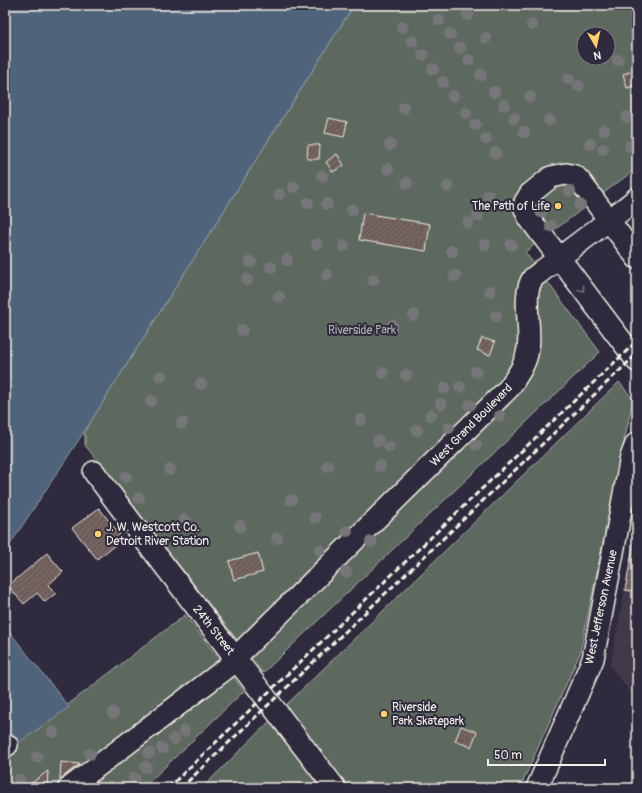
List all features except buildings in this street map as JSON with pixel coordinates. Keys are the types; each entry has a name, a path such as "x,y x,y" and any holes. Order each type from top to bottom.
{"street":[{"path":"637,258 575,176 566,174 551,177 530,194 525,202 525,209 529,218 637,361"},
{"path":"609,220 637,198"},
{"name":"West Grand Boulevard","path":"69,788 228,667 235,658 509,388 524,363 528,350 529,338 527,300 529,288 533,278 609,220"},
{"name":"West Jefferson Avenue","path":"537,788 592,659 631,457 637,442"},
{"name":"24th Street","path":"94,472 335,788"}],"shaded area":[{"path":"637,527 637,701 610,666"}],"green space":[{"name":"Riverside Park","path":"354,5 637,5 637,168 525,252 600,352 263,673 85,445 84,432"},
{"path":"619,382 633,399 580,653 520,788 202,788 284,707"},
{"path":"185,615 244,691 143,788 5,788 5,742 10,749"}],"water":[{"path":"5,5 354,5 84,432 5,552"},
{"path":"5,626 69,707 10,749 5,742"}],"railway":[{"path":"168,788 637,341"},
{"path":"181,788 637,354"}],"place":[{"name":"The Path of Life","path":"558,206"},
{"name":"J. W. Westcott Co. Detroit River Station","path":"98,534"},
{"name":"Riverside Park Skatepark","path":"384,714"}]}
